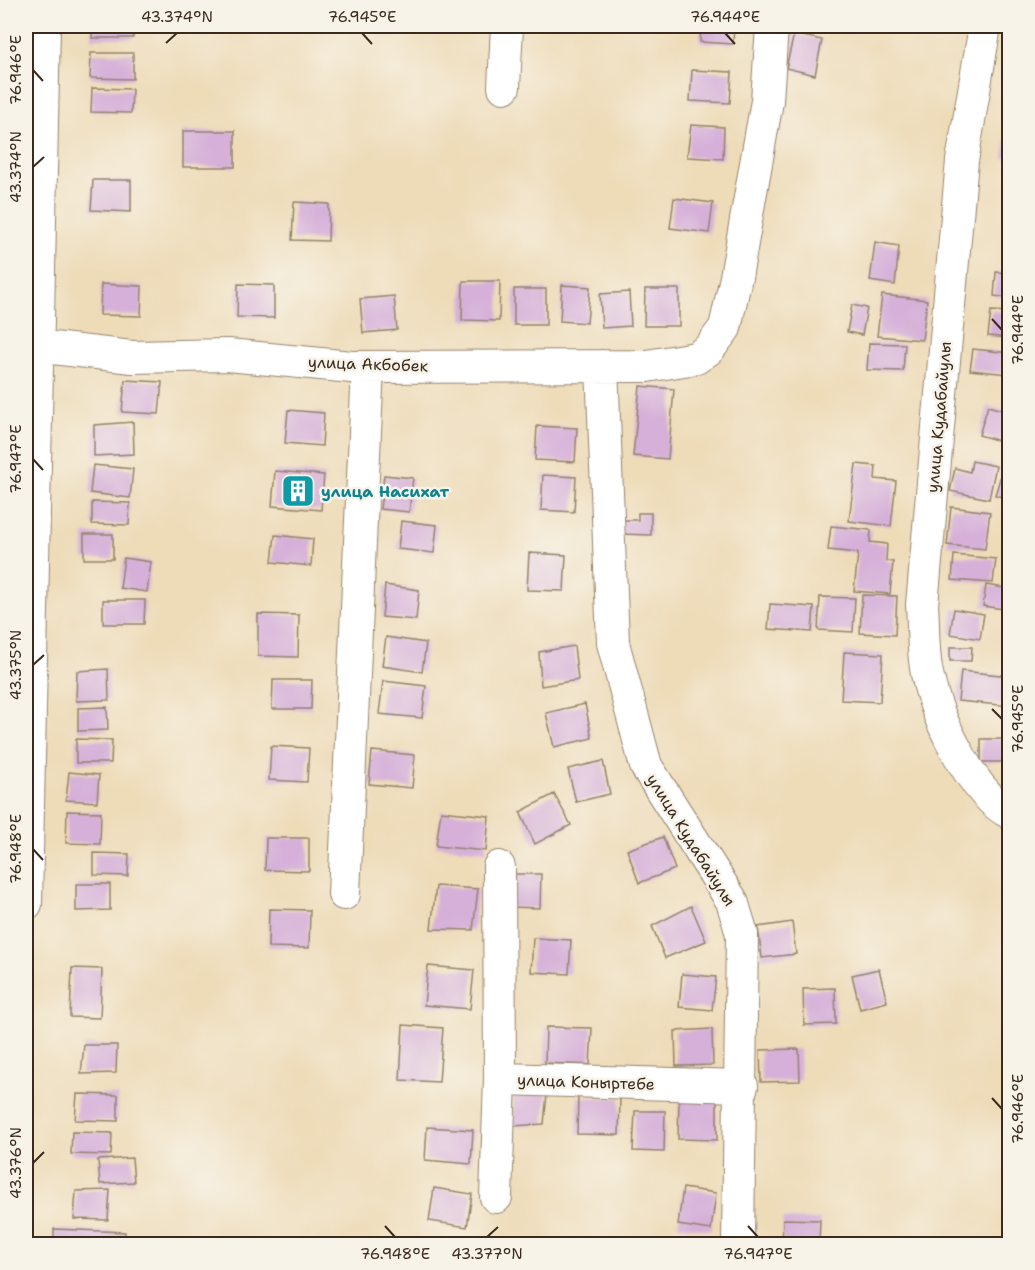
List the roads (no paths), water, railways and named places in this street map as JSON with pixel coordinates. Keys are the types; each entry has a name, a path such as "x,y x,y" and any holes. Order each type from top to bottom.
{"street":[{"path":"26,904 31,345 44,26"},
{"path":"504,87 507,26"},
{"name":"улица Акбобек","path":"31,345 132,357 228,355 368,367 647,366 696,358 709,349 724,328 736,277 766,101 772,26"},
{"name":"улица Кудабайулы","path":"985,26 962,161 922,605 927,677 947,735 998,804"},
{"name":"улица Кудабайулы","path":"602,366 613,642 646,766 732,901 742,934 742,1086 738,1245"},
{"path":"344,894 368,367"},
{"name":"улица Коныртебе","path":"499,867 500,1079 742,1086"},
{"path":"496,1197 500,1079"}],"place":[{"name":"улица Насихат","path":"298,491"}]}
